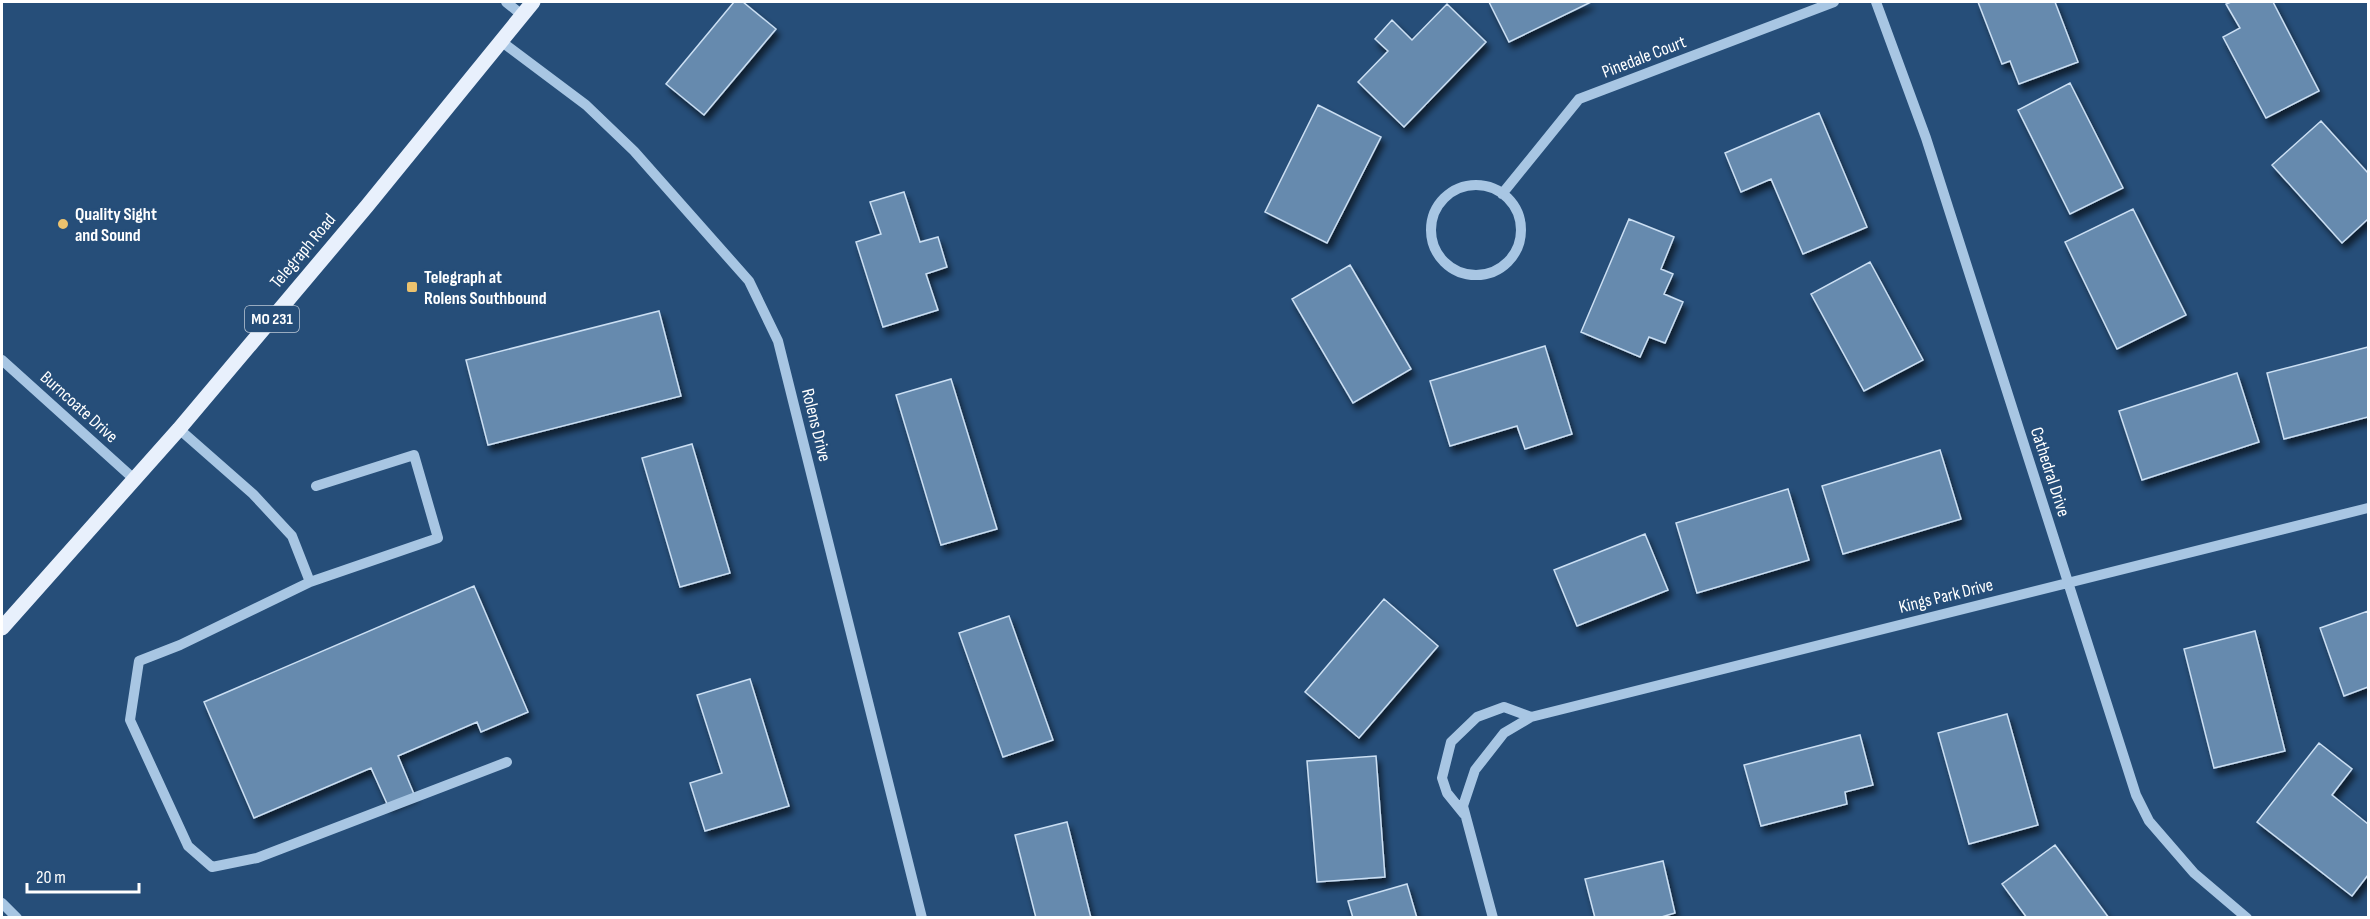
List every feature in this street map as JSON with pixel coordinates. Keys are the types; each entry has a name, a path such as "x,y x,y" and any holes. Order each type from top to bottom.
{"main road":[{"name":"Telegraph Road","path":"2,628 179,429 533,2"}],"street":[{"path":"506,2 522,15"},
{"name":"Pinedale Court","path":"1502,194 1579,99 1834,2"},
{"name":"Cathedral Drive","path":"1876,2 1926,138 2136,795 2149,821 2194,873 2247,918"},
{"name":"Rolens Drive","path":"501,42 586,105 634,151 749,281 774,331 922,918"},
{"path":"1468,185 1483,185 1502,194 1509,199 1517,211 1521,225 1520,240 1515,253 1506,264 1493,272 1479,275 1464,273 1451,267 1440,256 1433,243 1431,227 1435,213 1443,200 1454,191 1468,185"},
{"name":"Burncoate Drive","path":"2,360 134,479"},
{"path":"179,429 253,494 292,536 310,582"},
{"path":"316,486 414,456 438,538 310,582 180,645 139,662 130,720 188,846 212,867 257,858 507,762"},
{"name":"Kings Park Drive","path":"1493,918 1463,806 1475,770 1504,733 1531,717 2368,508"},
{"name":"Kings Park Drive","path":"1466,817 1447,793 1442,778 1451,742 1477,717 1504,707 1531,717"},
{"path":"2,903 17,918"}],"building":[{"path":"734,2 743,2 776,29 704,115 666,84"},
{"path":"1489,2 1591,2 1509,42"},
{"path":"1978,2 2055,2 2078,62 2019,84 2010,61 2002,64"},
{"path":"2273,2 2319,91 2266,118 2223,37 2240,28 2226,4"},
{"path":"1447,4 1486,42 1404,127 1358,82 1388,51 1375,39 1392,20 1412,40"},
{"path":"2070,83 2123,188 2070,214 2018,110"},
{"path":"1318,105 1381,137 1327,243 1265,212"},
{"path":"1819,113 1867,227 1803,254 1771,179 1741,192 1725,153"},
{"path":"2321,121 2368,173 2368,219 2342,243 2272,165"},
{"path":"904,192 920,242 938,237 947,267 926,274 938,310 883,327 856,242 881,234 870,202"},
{"path":"2133,209 2186,315 2117,349 2065,242"},
{"path":"1629,219 1674,237 1661,269 1673,274 1664,294 1683,302 1665,343 1649,337 1640,357 1581,332"},
{"path":"1870,262 1923,360 1864,391 1811,294"},
{"path":"1350,265 1411,369 1353,403 1292,299"},
{"path":"659,311 681,396 488,445 466,360"},
{"path":"1545,346 1572,434 1525,449 1517,426 1450,446 1430,381"},
{"path":"2368,347 2368,417 2284,439 2267,373"},
{"path":"2237,373 2259,442 2142,480 2119,411"},
{"path":"951,379 997,529 941,545 896,395"},
{"path":"692,444 730,573 680,587 642,458"},
{"path":"1940,450 1961,519 1843,554 1822,486"},
{"path":"1788,489 1809,560 1697,593 1676,523"},
{"path":"1645,534 1668,590 1577,626 1554,570"},
{"path":"474,586 528,712 481,732 477,722 398,756 414,794 388,806 371,768 254,818 204,702"},
{"path":"1384,599 1438,646 1359,738 1305,692"},
{"path":"2368,611 2368,687 2344,696 2320,628"},
{"path":"1009,616 1053,740 1003,757 959,633"},
{"path":"2255,631 2285,751 2214,768 2184,649"},
{"path":"750,679 789,806 705,831 690,783 722,773 697,695"},
{"path":"2007,714 2038,825 1969,844 1938,733"},
{"path":"1860,735 1873,785 1845,792 1847,804 1761,826 1744,765"},
{"path":"2319,743 2352,769 2332,795 2368,824 2368,875 2352,896 2257,822"},
{"path":"1376,756 1385,877 1317,882 1307,761"},
{"path":"1067,822 1091,918 1036,918 1015,835"},
{"path":"2055,845 2109,918 2027,918 2002,884"},
{"path":"1663,861 1675,913 1658,918 1595,918 1585,879"},
{"path":"1407,884 1417,918 1353,918 1348,901"}],"place":[{"name":"Quality Sight and Sound","path":"63,224"},
{"name":"Telegraph at Rolens Southbound","path":"412,287"}]}
